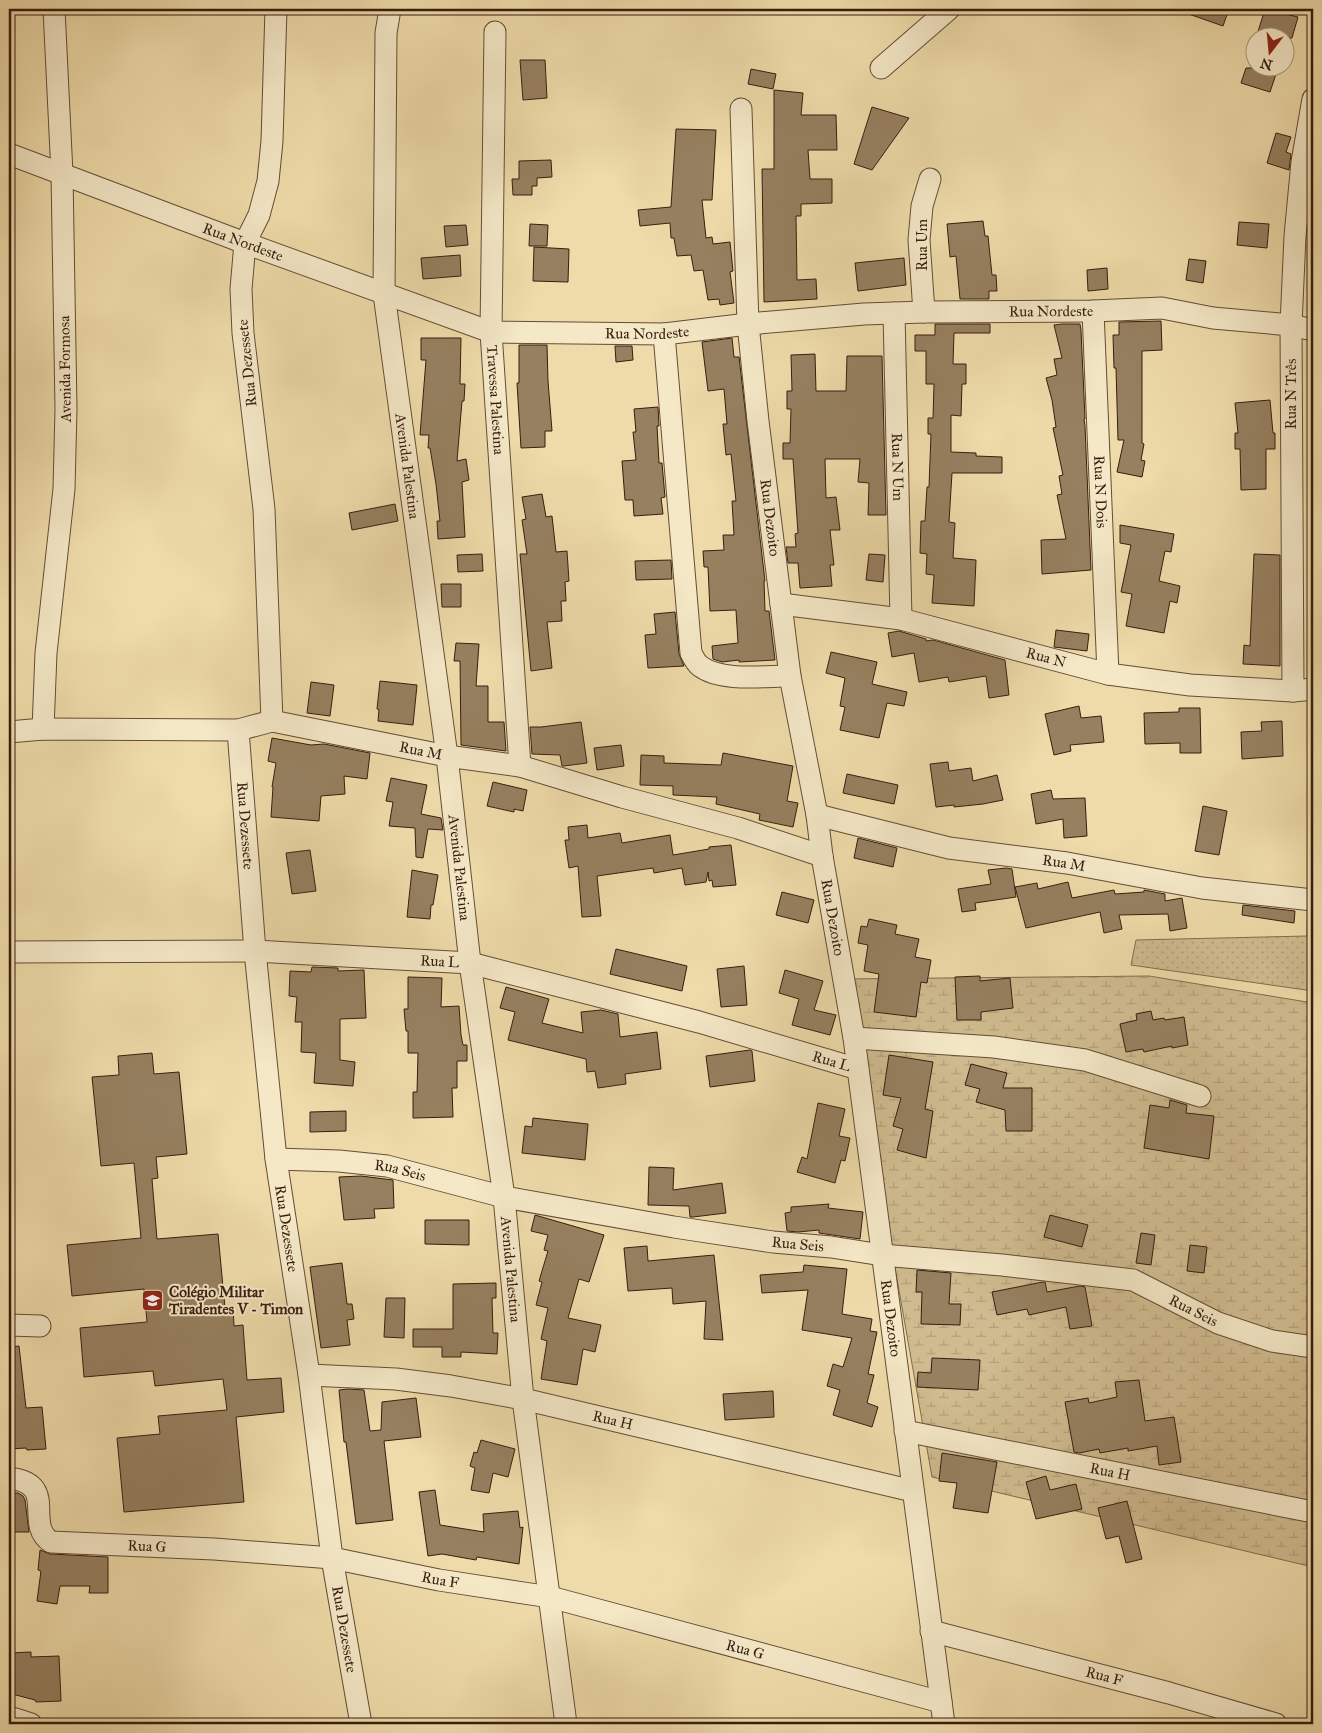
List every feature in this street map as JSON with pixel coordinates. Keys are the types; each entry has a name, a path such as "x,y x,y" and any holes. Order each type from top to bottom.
{"street":[{"name":"Avenida Formosa","path":"43,729 46,653 64,489 66,409 62,174 54,9"},
{"name":"Rua Dezessete","path":"272,722 264,508 242,333 241,289 245,243 259,215 268,181 272,141 276,9"},
{"name":"Avenida Palestina","path":"390,9 386,33 384,294 447,756 470,963 504,1197 523,1399 566,1724"},
{"path":"882,68 949,9"},
{"name":"Travessa Palestina","path":"495,32 491,332 520,766"},
{"name":"Rua N Três","path":"1303,690 1291,325 1295,236 1302,162 1313,99"},
{"name":"Rua Dezoito","path":"740,109 748,324 790,676 817,814 822,856 854,1038 944,1724"},
{"name":"Rua Nordeste","path":"9,154 245,243 491,332 664,334 748,324 864,314 1093,311 1162,308 1213,318 1291,325 1313,330"},
{"name":"Rua Um","path":"924,312 919,240 922,206 930,179"},
{"name":"Rua N Dois","path":"1093,311 1108,674"},
{"name":"Rua N Um","path":"894,313 901,619"},
{"path":"664,334 691,653 698,665 712,673 730,676 790,676"},
{"name":"Rua N","path":"781,604 901,619 1108,674 1190,685 1303,690"},
{"name":"Rua M","path":"9,732 43,729 238,730 272,722 447,756 520,766 622,797 738,828 822,856"},
{"name":"Rua Dezessete","path":"238,730 255,951 276,1160 309,1375 332,1558 361,1724"},
{"name":"Rua M","path":"817,814 949,848 1067,863 1202,888 1313,900"},
{"name":"Rua L","path":"9,952 255,951 470,963 699,1022 858,1068"},
{"name":"Rua L","path":"854,1038 994,1047 1084,1060 1200,1096"},
{"name":"Rua Seis","path":"276,1160 339,1161 387,1166 504,1197 674,1227 773,1242 1133,1280 1218,1323 1272,1341 1313,1347"},
{"path":"9,1325 40,1326"},
{"name":"Rua H","path":"309,1375 396,1379 523,1399 913,1490"},
{"name":"Rua H","path":"905,1431 1313,1512"},
{"name":"Rua G","path":"9,1478 34,1486 44,1537 51,1542 214,1549 332,1558"},
{"name":"Rua F","path":"332,1558 439,1580 550,1597"},
{"name":"Rua G","path":"550,1597 941,1702"},
{"name":"Rua F","path":"931,1631 1169,1693 1276,1724"},
{"path":"9,1717 31,1724"}],"green space":[{"path":"1313,710 1313,991 1131,965 1136,940 1307,936 1310,711"},
{"path":"1149,976 1313,1003 1313,1567 932,1477 844,979"}],"building":[{"path":"1180,9 1229,9 1223,26 1180,11"},
{"path":"1265,9 1298,17 1294,31 1294,28 1259,28"},
{"path":"520,60 545,60 547,98 523,100"},
{"path":"751,69 776,74 773,89 748,84"},
{"path":"1244,74 1244,78 1275,78 1270,92 1241,83"},
{"path":"774,90 803,93 801,115 836,115 837,150 808,150 810,179 832,179 832,203 801,204 801,216 796,216 797,280 816,279 817,299 764,302 762,169 774,169"},
{"path":"872,107 909,118 872,170 854,164"},
{"path":"676,129 716,130 712,200 702,200 706,238 712,237 713,244 730,242 733,271 730,272 734,303 720,305 719,299 708,300 703,270 694,271 691,255 677,256 674,238 671,238 670,223 640,226 638,210 671,207"},
{"path":"1276,133 1291,137 1286,152 1291,154 1289,170 1267,163"},
{"path":"551,160 552,177 537,178 537,186 532,186 532,195 513,195 512,179 519,179 519,161"},
{"path":"983,221 985,236 988,236 992,275 996,275 997,291 989,291 989,299 960,299 956,256 950,257 947,224"},
{"path":"1239,222 1269,224 1267,248 1237,245"},
{"path":"530,224 548,225 547,246 529,246"},
{"path":"466,225 468,245 446,247 444,226"},
{"path":"534,247 569,249 568,282 533,281"},
{"path":"460,255 461,276 423,279 421,258"},
{"path":"904,258 906,285 858,291 855,263"},
{"path":"1189,259 1206,261 1203,283 1186,280"},
{"path":"1107,268 1108,289 1088,291 1087,270"},
{"path":"1161,321 1162,350 1142,351 1142,443 1144,444 1141,460 1145,461 1142,477 1117,472 1124,440 1118,440 1113,335 1119,335 1119,322"},
{"path":"935,324 990,324 990,333 954,333 953,364 966,364 966,384 962,384 961,416 951,415 951,452 976,453 976,456 1002,457 1002,473 952,473 949,522 955,523 953,558 976,560 974,606 932,603 934,575 926,574 927,554 920,553 921,521 925,521 927,487 929,487 931,434 928,434 928,418 933,418 934,384 926,384 926,351 915,351 915,335 935,335"},
{"path":"1080,324 1081,330 1091,570 1042,574 1041,540 1066,539 1057,495 1062,494 1059,476 1063,475 1053,428 1056,427 1052,400 1046,378 1057,375 1054,359 1062,358 1054,325"},
{"path":"421,338 461,338 460,384 465,384 457,461 466,459 469,480 462,482 465,537 438,539 437,521 440,521 436,484 430,448 428,448 429,435 420,435 426,360 421,360"},
{"path":"732,338 734,357 739,357 765,581 765,611 769,611 775,660 722,662 713,659 712,646 738,643 736,610 710,611 708,567 704,567 703,551 724,550 723,535 734,535 732,501 736,501 731,454 726,455 723,424 727,424 724,389 708,391 702,342"},
{"path":"519,345 547,345 552,431 545,431 545,447 521,448 517,383 519,383"},
{"path":"615,346 632,346 633,360 616,362"},
{"path":"815,354 816,391 846,391 847,356 882,356 886,515 868,515 869,483 858,482 860,459 825,459 826,498 836,497 840,530 830,530 834,565 830,565 832,586 800,588 798,563 788,563 786,547 796,547 795,534 798,533 793,459 783,459 783,443 790,443 791,409 787,409 787,391 792,391 791,355"},
{"path":"1270,400 1273,433 1275,433 1275,449 1266,449 1266,489 1241,490 1240,449 1235,449 1235,433 1238,433 1235,403"},
{"path":"658,407 659,463 662,463 665,497 661,498 663,514 634,516 633,500 625,500 622,461 636,460 633,432 636,432 634,409"},
{"path":"542,494 546,517 552,516 556,552 567,551 569,581 565,582 566,601 561,601 562,621 547,622 552,668 531,671 520,554 527,554 522,520 526,519 522,497"},
{"path":"395,504 398,521 352,530 349,513"},
{"path":"1120,525 1174,534 1171,552 1165,551 1159,581 1180,586 1177,603 1170,601 1164,633 1126,626 1132,594 1121,592 1131,545 1120,543"},
{"path":"482,554 483,571 458,572 457,555"},
{"path":"869,554 885,555 883,582 866,580"},
{"path":"1254,554 1280,555 1280,666 1243,664 1244,645 1250,646"},
{"path":"671,560 672,579 636,580 635,561"},
{"path":"441,584 461,584 461,607 442,607"},
{"path":"675,612 679,654 684,666 648,668 645,635 656,634 654,614"},
{"path":"1056,630 1089,634 1087,651 1054,647"},
{"path":"899,631 926,639 926,641 933,640 1005,660 1009,695 989,698 986,676 949,682 948,677 919,682 914,653 892,657 888,633"},
{"path":"456,643 479,644 476,686 488,686 488,722 504,722 506,751 461,745 460,661 454,661"},
{"path":"831,652 877,662 872,684 907,692 904,706 887,703 879,738 840,730 845,707 840,706 845,678 826,673"},
{"path":"380,681 417,685 413,725 378,721 379,710 377,709"},
{"path":"311,682 334,685 330,716 307,713"},
{"path":"1079,706 1081,718 1101,716 1104,742 1070,745 1071,751 1054,755 1045,714"},
{"path":"1179,708 1200,708 1201,753 1180,753 1180,743 1145,744 1144,713 1179,712"},
{"path":"1282,721 1283,756 1242,759 1241,732 1262,731 1261,722"},
{"path":"581,722 587,763 562,766 560,755 532,754 530,727"},
{"path":"272,738 311,745 324,744 370,753 367,779 344,776 345,794 321,796 319,821 271,817 272,787 276,763 268,761"},
{"path":"621,745 624,766 597,770 594,748"},
{"path":"723,753 793,766 787,801 798,803 793,827 759,820 760,814 716,804 717,797 673,795 673,786 640,785 641,755 664,756 664,763 721,765"},
{"path":"948,762 949,771 971,768 973,781 997,775 1003,800 983,804 936,807 930,764"},
{"path":"847,774 898,785 894,804 843,793"},
{"path":"391,778 427,785 421,814 441,818 443,830 428,829 423,858 416,857 415,828 389,826 393,802 386,801"},
{"path":"493,782 527,790 523,811 514,809 514,812 487,806"},
{"path":"1051,790 1053,799 1085,798 1087,836 1064,838 1063,819 1036,824 1031,794"},
{"path":"1203,806 1227,811 1219,855 1195,851"},
{"path":"587,825 588,838 620,833 622,843 670,835 673,855 709,849 709,847 731,845 736,885 713,887 712,880 709,881 708,872 706,882 685,885 682,868 654,873 653,868 597,876 601,916 582,917 578,866 569,868 565,840 569,840 568,827"},
{"path":"858,838 897,848 893,867 854,858"},
{"path":"310,850 316,891 292,894 286,853"},
{"path":"1012,869 1016,897 975,903 976,910 962,912 958,889 991,884 988,870"},
{"path":"412,870 438,875 433,905 431,905 430,919 407,917"},
{"path":"1068,882 1072,898 1114,890 1115,894 1144,892 1144,890 1165,894 1165,901 1182,898 1187,928 1170,931 1168,914 1119,915 1122,929 1104,933 1100,912 1026,928 1015,887 1037,883 1038,889"},
{"path":"782,892 814,900 808,923 776,915"},
{"path":"1243,905 1295,911 1294,923 1242,915"},
{"path":"869,919 897,925 895,934 919,939 915,957 931,960 927,983 921,982 916,1017 874,1012 879,974 864,971 868,945 858,943 861,926 867,927"},
{"path":"616,949 687,966 682,991 610,974"},
{"path":"744,966 747,1005 721,1007 717,969"},
{"path":"312,967 338,968 338,971 364,970 366,1018 340,1019 340,1060 355,1062 353,1086 314,1083 316,1053 301,1052 302,1022 295,1022 297,997 289,996 290,971 311,972"},
{"path":"785,970 823,981 814,1010 836,1015 830,1035 792,1025 799,999 779,993"},
{"path":"980,976 980,981 1010,978 1013,1008 981,1012 981,1020 957,1020 955,977"},
{"path":"408,977 442,978 441,1007 459,1006 463,1045 467,1045 467,1061 457,1061 457,1088 452,1088 453,1117 413,1118 413,1092 417,1092 418,1053 408,1053 408,1031 406,1031 404,1009 408,1009"},
{"path":"506,987 549,999 542,1023 583,1033 581,1012 601,1010 618,1014 620,1037 657,1032 661,1069 625,1074 626,1084 598,1088 595,1071 587,1072 586,1059 508,1040 515,1012 500,1008"},
{"path":"1151,1011 1153,1020 1184,1017 1188,1045 1172,1048 1172,1046 1144,1052 1143,1049 1126,1052 1120,1024 1137,1020 1136,1014"},
{"path":"752,1051 755,1081 710,1087 706,1056"},
{"path":"152,1053 154,1074 179,1072 187,1154 156,1157 158,1178 152,1179 157,1239 218,1234 225,1308 233,1307 234,1326 243,1325 247,1380 281,1378 284,1412 236,1417 244,1502 124,1512 117,1438 160,1434 158,1416 227,1410 223,1379 155,1386 153,1371 84,1377 80,1328 147,1322 144,1289 72,1296 67,1245 141,1238 134,1163 101,1166 92,1077 119,1075 118,1056"},
{"path":"889,1055 933,1062 925,1109 933,1111 926,1158 897,1150 903,1129 893,1126 901,1098 883,1095"},
{"path":"971,1064 1007,1073 1003,1088 1032,1088 1032,1131 1006,1131 1005,1110 976,1102 980,1089 965,1085"},
{"path":"1170,1100 1187,1105 1186,1113 1214,1116 1209,1159 1144,1148 1150,1105 1169,1108"},
{"path":"818,1103 845,1109 839,1136 850,1138 845,1161 841,1160 835,1183 797,1172 802,1157 807,1159"},
{"path":"346,1111 346,1131 310,1132 310,1112"},
{"path":"533,1118 588,1124 585,1160 522,1153 525,1126 532,1127"},
{"path":"649,1167 674,1168 673,1190 722,1183 726,1213 690,1217 689,1206 648,1205"},
{"path":"361,1176 393,1180 394,1208 374,1209 375,1218 344,1220 339,1177"},
{"path":"829,1204 828,1208 863,1212 860,1239 819,1233 819,1230 787,1231 785,1213 791,1212 791,1207"},
{"path":"535,1215 604,1235 589,1282 579,1279 568,1318 601,1325 595,1352 583,1349 577,1385 541,1379 547,1341 541,1339 548,1308 536,1305 542,1282 539,1281 548,1251 544,1250 548,1235 531,1231"},
{"path":"1050,1215 1088,1225 1082,1247 1044,1237"},
{"path":"425,1220 469,1220 469,1245 425,1244"},
{"path":"1141,1233 1155,1235 1151,1265 1136,1263"},
{"path":"1190,1245 1207,1247 1204,1273 1187,1271"},
{"path":"647,1246 648,1261 714,1255 723,1340 704,1339 706,1301 673,1304 672,1288 628,1291 624,1248"},
{"path":"342,1263 347,1304 352,1304 354,1319 347,1320 350,1345 321,1348 310,1267"},
{"path":"804,1265 847,1269 842,1314 872,1319 870,1331 877,1332 868,1374 874,1375 867,1403 878,1407 872,1427 833,1415 840,1390 827,1386 833,1364 843,1367 852,1338 802,1330 808,1290 762,1293 760,1275 803,1272"},
{"path":"917,1270 951,1273 949,1304 961,1304 960,1325 921,1324 922,1292 916,1292"},
{"path":"1045,1282 1047,1292 1080,1286 1085,1287 1092,1326 1070,1329 1066,1307 1029,1315 1027,1309 997,1315 992,1292"},
{"path":"496,1283 496,1298 492,1298 493,1333 498,1333 497,1354 461,1352 461,1357 442,1357 442,1347 413,1347 413,1329 453,1329 453,1284"},
{"path":"386,1298 405,1298 404,1338 384,1337"},
{"path":"19,1346 26,1408 42,1407 46,1449 9,1449 9,1347"},
{"path":"932,1358 980,1360 978,1390 917,1387 918,1372 931,1373"},
{"path":"1139,1380 1145,1421 1174,1417 1181,1462 1159,1465 1157,1446 1128,1451 1128,1448 1100,1453 1099,1449 1079,1453 1074,1452 1065,1402 1088,1398 1089,1403 1117,1397 1115,1382"},
{"path":"339,1390 364,1390 370,1431 381,1430 382,1402 416,1398 421,1437 384,1441 393,1520 356,1524 346,1442 344,1442"},
{"path":"773,1391 774,1417 725,1420 723,1394"},
{"path":"481,1440 515,1449 508,1477 493,1473 489,1493 471,1490 475,1468 470,1466 474,1452 477,1453"},
{"path":"942,1453 997,1462 988,1513 953,1508 957,1483 939,1481"},
{"path":"1046,1476 1050,1490 1076,1484 1082,1509 1036,1519 1026,1482"},
{"path":"435,1490 440,1525 484,1532 483,1514 518,1511 520,1528 523,1527 519,1564 477,1557 476,1560 442,1554 428,1556 419,1492"},
{"path":"9,1493 18,1493 23,1496 29,1532 9,1532"},
{"path":"1127,1501 1142,1559 1126,1563 1119,1536 1106,1539 1098,1508"},
{"path":"40,1550 50,1554 108,1557 108,1593 89,1593 90,1586 60,1586 57,1604 37,1601 41,1571 38,1570"},
{"path":"31,1652 31,1657 59,1656 61,1701 36,1702 35,1700 12,1694 12,1679 9,1680 9,1653"}],"place":[{"name":"Colégio Militar Tiradentes V - Timon","path":"153,1301"}]}
